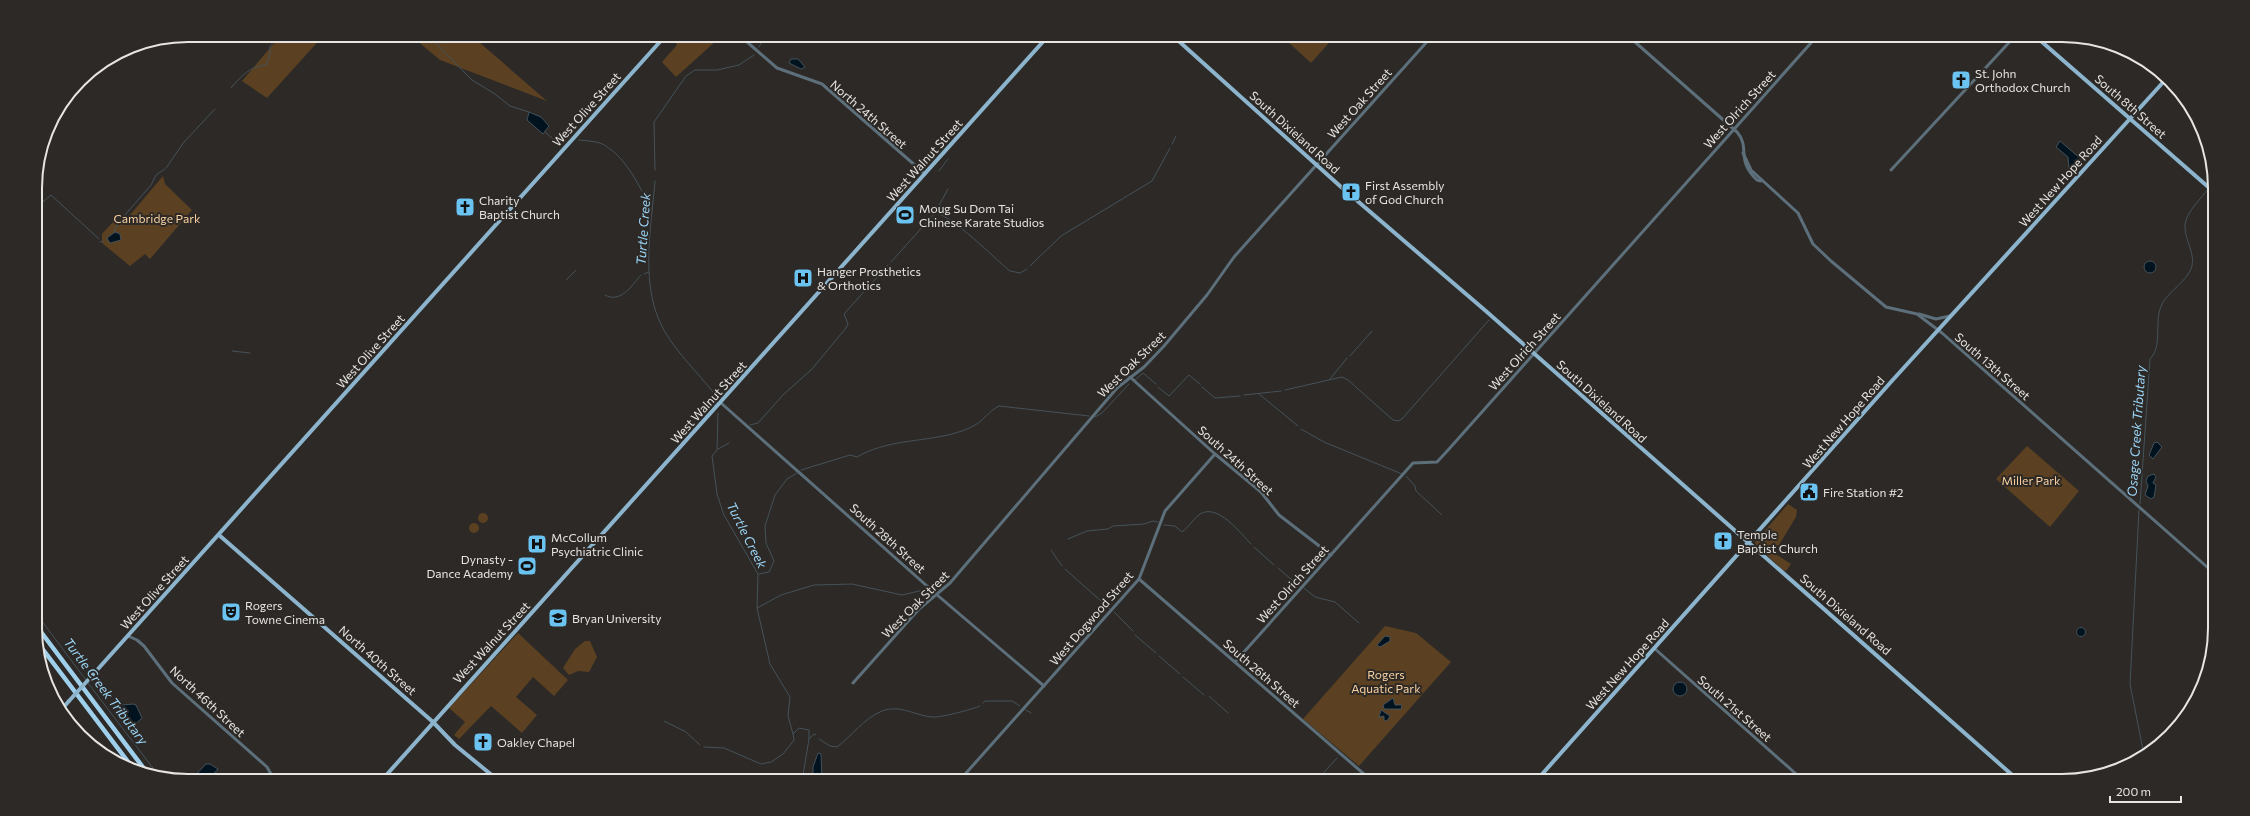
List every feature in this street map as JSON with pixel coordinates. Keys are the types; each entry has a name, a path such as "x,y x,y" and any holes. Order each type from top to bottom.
{"highway":[{"path":"42,633 142,766"},
{"path":"44,651 127,761"}],"main road":[{"name":"West Olive Street","path":"65,705 660,42"},
{"name":"West Walnut Street","path":"387,774 1043,42"},
{"name":"South Dixieland Road","path":"1180,42 1316,165 1822,606 2011,774"},
{"name":"South 8th Street","path":"2042,42 2208,187"},
{"name":"West New Hope Road","path":"1542,774 1950,316 2163,83"},
{"name":"North 40th Street","path":"219,535 433,722 455,745 490,774"}],"street":[{"name":"North 24th Street","path":"747,42 777,68 822,84 925,174"},
{"name":"West Oak Street","path":"853,683 919,609 950,583 1117,388 1144,367 1183,324 1215,284 1224,269 1426,42"},
{"name":"South 13th Street","path":"1635,42 1734,128 1742,140 1744,164 1749,173 1757,180 1761,181 1798,213 1813,244 1847,276 1886,307 1917,314 1938,330 2208,568"},
{"name":"West Olrich Street","path":"1235,662 1413,463 1437,462 1812,42"},
{"path":"1891,170 2010,42"},
{"path":"1917,314 1936,319 1950,316"},
{"name":"South 24th Street","path":"1130,377 1215,454 1261,492 1279,515 1331,555"},
{"name":"South 28th Street","path":"721,403 936,594 1044,686"},
{"name":"West Dogwood Street","path":"965,774 1139,579 1165,511 1215,454"},
{"name":"South 26th Street","path":"1139,579 1364,774"},
{"name":"North 46th Street","path":"128,636 137,640 144,646 172,683 267,767 271,774"},
{"name":"South 21st Street","path":"1654,648 1796,774"}],"green space":[{"path":"275,42 318,42 267,98 242,81"},
{"path":"418,42 479,42 547,101 440,60"},
{"path":"715,42 676,77 662,62 677,45 676,43"},
{"path":"1288,42 1330,42 1311,63"},
{"name":"Cambridge Park","path":"163,176 165,184 192,210 150,259 145,254 130,266 102,243 102,234 113,222 119,225 124,222"},
{"name":"Miller Park","path":"2027,446 2079,491 2050,527 1996,479"},
{"path":"1788,504 1797,510 1796,517 1774,553 1791,564 1786,571 1783,570 1756,545 1755,542"},
{"path":"481,513 485,513 487,514 487,522 481,523 478,520 478,516"},
{"path":"472,523 476,523 478,524 478,532 472,533 469,530 469,526"},
{"name":"Rogers Aquatic Park","path":"1385,626 1416,633 1451,662 1359,766 1303,719"},
{"path":"518,633 568,680 554,696 533,677 516,697 537,715 522,733 491,706 459,739 454,735 465,722 449,708"},
{"path":"585,641 590,641 597,657 589,672 578,671 569,675 563,668 575,649"}],"water":[{"path":"791,59 798,59 805,67 801,69 789,63"},
{"path":"529,112 541,117 549,126 543,134 527,120"},
{"path":"2060,141 2081,159 2072,171 2069,169 2068,157 2056,147"},
{"path":"115,232 120,234 121,240 110,243 107,238"},
{"path":"2150,261 2154,263 2156,267 2154,271 2150,273 2146,271 2144,267 2146,263"},
{"path":"2157,442 2162,447 2153,459 2149,455 2154,443"},
{"path":"2154,474 2156,477 2153,483 2156,485 2154,497 2151,499 2145,495 2148,486 2146,481 2148,476"},
{"path":"2081,627 2086,632 2081,637 2076,632"},
{"path":"1385,636 1390,637 1390,641 1380,647 1377,645"},
{"path":"1680,682 1685,684 1687,689 1685,694 1680,696 1675,694 1673,689 1675,684"},
{"path":"1393,698 1395,705 1402,705 1401,709 1384,709 1383,705"},
{"path":"136,705 142,718 131,728 128,728 113,706"},
{"path":"1381,710 1390,716 1387,721 1384,720 1384,716 1379,717"},
{"path":"818,753 821,754 822,774 813,774 813,767"},
{"path":"206,764 210,764 218,769 213,774 197,774"}],"waterway":[{"name":"Turtle Creek Tributary","path":"231,88 250,70 255,67 266,65 270,54 270,46 274,42"},
{"name":"Turtle Creek Tributary","path":"435,42 472,80 495,94 510,106 529,112"},
{"name":"Turtle Creek","path":"759,47 762,42"},
{"name":"Turtle Creek","path":"655,170 654,122 686,76 695,70 717,70 739,65 754,55"},
{"name":"Turtle Creek Tributary","path":"166,168 184,142 215,109"},
{"name":"Turtle Creek Tributary","path":"545,132 553,139 566,137"},
{"path":"1172,144 1176,136"},
{"name":"Turtle Creek Tributary","path":"579,140 600,143 614,152 633,175 652,210"},
{"path":"1030,266 1061,236 1152,181 1170,148"},
{"path":"939,171 948,159"},
{"name":"Turtle Creek Tributary","path":"118,223 151,185 156,175 165,169"},
{"name":"Turtle Creek","path":"655,181 649,258 649,278 652,297 657,315 665,332 682,356 713,392 716,401"},
{"path":"935,213 948,189"},
{"name":"Osage Creek Tributary","path":"2140,504 2150,359 2156,348 2160,309 2165,299 2183,281 2190,271 2192,265 2192,254 2185,231 2186,220 2188,215 2208,189"},
{"name":"Turtle Creek Tributary","path":"42,203 51,195 99,239"},
{"path":"891,262 935,213 952,221 1010,271 1020,273 1027,269"},
{"name":"Turtle Creek Tributary","path":"114,233 117,225"},
{"path":"750,425 758,423 783,395 812,369 846,328 848,324 844,314 888,265"},
{"path":"566,280 576,270"},
{"name":"Turtle Creek","path":"644,274 649,272"},
{"path":"605,295 611,297 621,295 626,292 641,275"},
{"path":"1285,390 1342,377 1348,380 1393,420 1398,421 1402,419 1489,320"},
{"path":"1350,356 1372,331"},
{"path":"232,351 250,353"},
{"path":"1330,379 1347,358"},
{"path":"1135,380 1143,373 1156,384"},
{"path":"1158,387 1169,396 1189,375 1200,384"},
{"path":"1095,417 1102,413 1129,384"},
{"path":"1202,387 1215,398 1240,396"},
{"path":"1244,395 1281,391"},
{"path":"1259,394 1298,426"},
{"path":"801,470 850,455 857,457 868,451 891,444 952,434 970,428 999,406 1089,416"},
{"name":"Turtle Creek","path":"718,413 717,450 712,456 717,494 724,515 758,574 757,608 770,664 790,697 788,716 793,734 799,728 809,730 803,774"},
{"path":"1301,429 1324,442 1402,474"},
{"path":"718,449 729,443"},
{"path":"759,574 769,572 774,561 766,543 765,526 775,495 787,479 797,473"},
{"path":"1406,476 1415,486 1416,491 1442,515"},
{"name":"Osage Creek Tributary","path":"2139,510 2130,684 2143,749"},
{"path":"1164,525 1175,526 1182,532 1200,514 1214,512 1235,527 1251,544"},
{"path":"1068,539 1087,531 1108,529 1113,526 1144,524 1153,521 1158,522"},
{"path":"1254,547 1274,565"},
{"path":"1051,550 1062,566"},
{"path":"1278,568 1299,586"},
{"path":"1065,569 1110,609"},
{"path":"936,588 950,578"},
{"path":"757,608 781,595 814,585 852,584 902,595 924,590"},
{"path":"1304,588 1315,597 1335,602 1359,623"},
{"path":"1114,612 1133,631"},
{"name":"Turtle Creek Tributary","path":"42,621 86,680"},
{"path":"1135,635 1156,653"},
{"path":"1159,656 1180,674"},
{"path":"1183,677 1204,695"},
{"name":"Turtle Creek Tributary","path":"88,683 154,770"},
{"path":"1209,696 1228,713"},
{"path":"983,703 985,701 1012,701 1020,706"},
{"path":"819,739 830,746 837,747 869,718 889,709 936,717 980,706"},
{"path":"1026,710 1031,713"},
{"path":"664,721 686,732 700,745"},
{"path":"704,747 724,748 761,764 771,762 783,754 794,740 793,734"},
{"name":"Turtle Creek","path":"809,739 814,734 816,735"},
{"path":"1322,774 1337,758"}],"place":[{"name":"St. John Orthodox Church","path":"1961,80"},
{"name":"First Assembly of God Church","path":"1351,192"},
{"name":"Charity Baptist Church","path":"465,207"},
{"name":"Moug Su Dom Tai Chinese Karate Studios","path":"905,215"},
{"name":"Hanger Prosthetics & Orthotics","path":"803,278"},
{"name":"Fire Station #2","path":"1809,492"},
{"name":"Temple Baptist Church","path":"1723,541"},
{"name":"McCollum Psychiatric Clinic","path":"537,544"},
{"name":"Dynasty - Dance Academy","path":"527,566"},
{"name":"Rogers Towne Cinema","path":"231,612"},
{"name":"Bryan University","path":"558,618"},
{"name":"Oakley Chapel","path":"483,742"}]}
